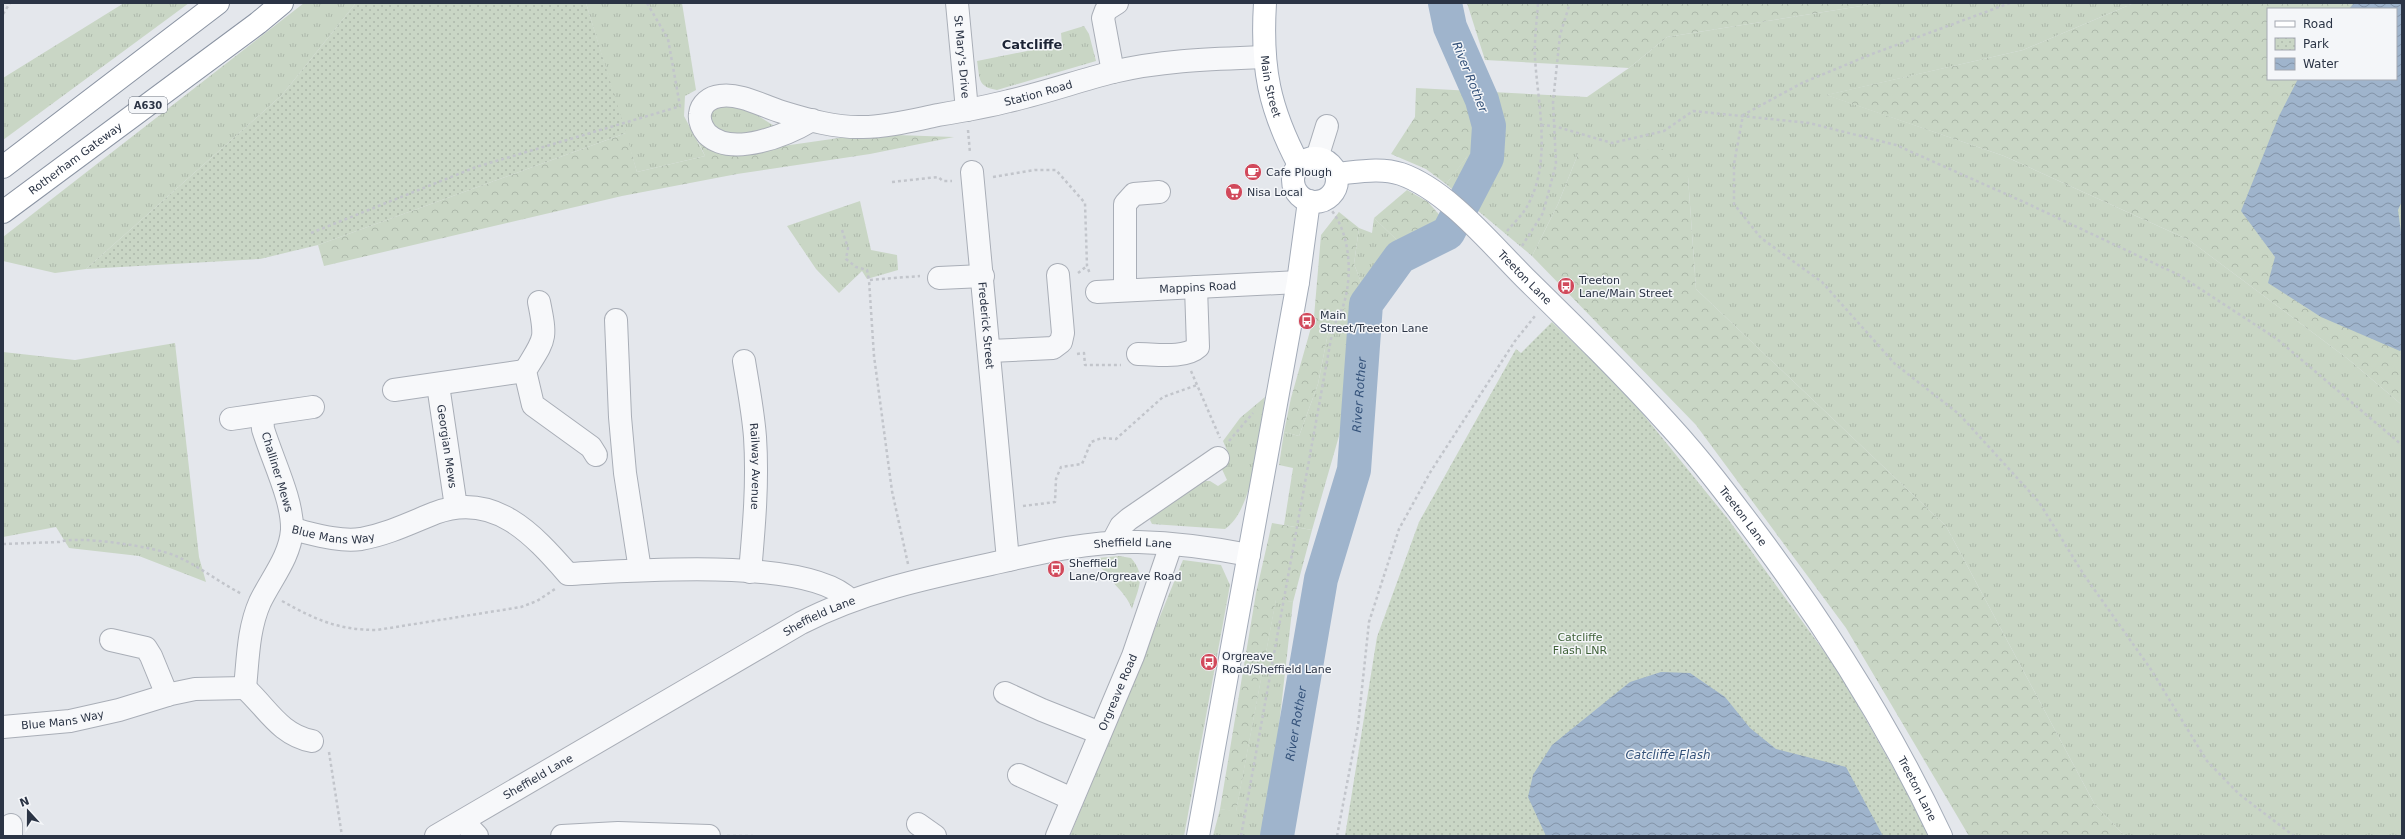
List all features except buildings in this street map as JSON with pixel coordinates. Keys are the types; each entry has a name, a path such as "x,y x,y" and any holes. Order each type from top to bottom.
{"main road":[{"path":"3,167 218,3"},
{"name":"Rotherham Gateway","path":"8,208 258,23 282,3"},
{"name":"Main Street","path":"1265,3 1264,57 1274,112 1282,132 1308,162"},
{"path":"1308,162 1329,163 1336,174 1336,187 1329,197 1316,201 1297,192 1294,186 1293,178 1308,162"},
{"name":"Treeton Lane","path":"1336,174 1369,171 1400,174 1437,192 1602,353 1670,426 1723,489 1792,581 1869,697 1922,796 1941,836"},
{"path":"1198,836 1277,395 1298,282 1316,201"}],"street":[{"name":"St Mary's Drive","path":"957,3 967,110"},
{"path":"1113,72 1103,18 1106,10 1117,3"},
{"name":"Station Road","path":"711,99 720,96 736,97 826,124 864,127 967,110 1016,100 1113,72 1168,62 1264,57"},
{"path":"711,99 703,105 700,114 700,123 704,131 720,142 751,143 779,136 812,120"},
{"path":"1308,162 1327,126"},
{"name":"Frederick Street","path":"972,176 990,350 1008,560"},
{"path":"1125,290 1125,204 1134,194 1159,192"},
{"path":"990,350 1053,348 1061,342 1063,333 1058,275"},
{"path":"939,278 983,276"},
{"name":"Mappins Road","path":"1097,292 1298,282"},
{"path":"1131,360 1194,352 1198,347 1196,287"},
{"path":"539,302 545,333 544,341 525,371 533,405 591,447 596,456"},
{"path":"616,320 620,417 625,473 640,570"},
{"name":"Railway Avenue","path":"744,361 755,436 756,467 755,513 750,572"},
{"path":"394,390 438,385 525,371"},
{"name":"Georgian Mews","path":"438,385 456,507"},
{"path":"231,419 312,407"},
{"name":"Challiner Mews","path":"262,415 263,429 290,512 292,529"},
{"path":"1112,543 1121,526 1129,519 1221,453"},
{"name":"Blue Mans Way","path":"3,727 70,721 119,710 166,695 195,689 225,687 245,688 251,627 263,597 284,558 292,529 337,539 359,539 385,533 456,507 489,510 508,518 528,531 568,574"},
{"name":"Sheffield Lane","path":"436,836 470,828 801,624 850,600 912,581 1064,548 1138,542 1204,547 1249,555"},
{"name":"Orgreave Road","path":"1057,836 1133,656 1171,545"},
{"path":"568,574 686,568 750,572 814,582 842,592 850,600"},
{"path":"110,640 146,648 166,695"},
{"path":"245,688 260,701 280,727 292,735 312,741"},
{"path":"1005,693 1042,710 1100,733"},
{"path":"1019,774 1072,799"},
{"path":"562,836 618,833 709,836"}],"path":[{"path":"3,14 10,3"},
{"path":"647,3 668,39 680,107"},
{"path":"1496,249 1524,210 1534,191 1541,149 1541,125 1535,56 1538,3"},
{"path":"1496,249 1522,247 1543,213 1556,164 1553,102 1560,35 1570,3"},
{"path":"1743,115 1802,83 1872,54 2010,3"},
{"path":"312,233 476,167 711,99"},
{"path":"967,110 972,176"},
{"path":"1541,125 1554,126 1612,143 1664,131 1693,111 1809,123 1896,145 2026,203 2178,275 2277,339 2402,445"},
{"path":"1743,115 1734,164 1734,204 1761,238 1822,282 1895,364 1959,414 2039,502 2084,575 2150,668 2206,761 2239,794 2294,836"},
{"path":"892,182 938,177 943,181 972,176 1035,170 1056,170 1085,203 1087,266"},
{"path":"1241,836 1331,336 1344,303 1348,274 1346,240 1335,214 1316,201"},
{"path":"842,230 848,248 846,259 856,267 867,270 869,280 874,356 892,491 912,581"},
{"path":"869,280 933,275 939,278"},
{"path":"1337,836 1358,726 1369,622 1399,529 1431,471 1515,341 1548,300"},
{"path":"1053,348 1061,355 1084,353 1085,365 1131,360"},
{"path":"1187,368 1191,370 1197,385 1221,453"},
{"path":"1004,508 1055,502 1056,479 1061,467 1082,464 1092,442 1102,438 1116,438 1163,397 1197,385"},
{"path":"1221,453 1252,415 1277,395"},
{"path":"3,544 59,542 68,540 111,542 176,556 227,587 263,597 324,623 354,630 377,630 521,607 553,591 568,574"}],"green space":[{"path":"124,3 189,3 3,140 3,78"},
{"path":"304,3 356,3 282,95 86,269 55,273 3,261 3,237"},
{"path":"356,3 586,3 626,133 318,245 260,259 86,269 282,95"},
{"path":"586,3 682,3 696,90 685,96 684,116 705,156 637,172"},
{"path":"1467,3 1880,3 1667,37 1629,68 1485,60"},
{"path":"1880,3 2134,3 2023,50 1827,95 2004,156 2189,240 2348,359 2402,405 2402,836 2125,836 2095,805 1946,526 1696,289 1688,177 1578,154 1558,204 1532,256 1446,184 1466,158 1481,114 1473,91 1587,97 1629,68 1667,37"},
{"path":"2134,3 2402,3 2402,405 2348,359 2189,240 2004,156 1826,95 2023,50"},
{"path":"1084,26 1089,34 1096,61 997,90 986,87 981,81 977,61 1062,44 1061,33"},
{"path":"1416,88 1473,91 1481,112 1480,125 1475,143 1446,184 1426,169 1391,154 1415,117"},
{"path":"722,104 746,108 779,129 737,139 708,126 712,107"},
{"path":"626,133 637,172 705,156 698,141 726,154 867,134 954,137 870,154 737,174 622,196 324,266 318,245"},
{"path":"1663,149 1688,177 1696,289 1946,526 2095,805 2125,836 1969,836 1846,628 1696,425 1532,256 1558,204 1578,154"},
{"path":"1407,190 1428,202 1443,219 1401,244 1374,218"},
{"path":"860,201 871,250 897,255 898,270 867,279 862,271 839,293 816,269 787,226"},
{"path":"1339,212 1359,228 1354,264 1364,290 1358,301 1336,314 1327,338 1318,384 1299,436 1284,432 1291,398 1314,317 1321,235"},
{"path":"1374,218 1401,244 1385,257 1364,290 1354,264 1359,228 1372,233"},
{"path":"1358,301 1341,429 1312,530 1284,525 1293,468 1279,465 1284,432 1299,436 1318,384 1327,338 1336,313"},
{"name":"Catcliffe Flash LNR","path":"1552,322 1625,392 1728,519 1839,672 1903,785 1928,836 1345,836 1377,637 1419,522 1516,349 1521,353"},
{"path":"175,343 199,557 206,582 139,556 69,548 56,527 3,537 3,352 75,360"},
{"path":"1265,397 1254,468 1243,505 1235,519 1225,529 1152,524 1150,520 1153,514 1202,481 1210,481 1218,486 1227,480 1221,467 1229,455 1223,441 1240,418"},
{"path":"1272,523 1312,530 1293,602 1276,600 1236,812 1220,809 1256,593"},
{"path":"1119,556 1131,558 1139,571 1139,589 1132,609 1124,595 1104,572 1097,558"},
{"path":"1183,560 1221,565 1230,585 1184,836 1070,836"},
{"path":"1276,599 1293,602 1274,770 1263,836 1213,836 1220,809 1236,811"}],"water":[{"path":"2354,3 2402,3 2402,201 2398,210 2402,240 2402,349 2400,351 2321,317 2268,283 2275,257 2241,211 2279,116 2297,80 2397,80 2397,8 2350,8"},
{"name":"Catcliffe Flash","path":"1661,672 1690,673 1725,697 1750,728 1776,749 1846,767 1883,836 1546,836 1528,797 1533,775 1552,745 1630,682"}],"waterway":[{"name":"River Rother","path":"1277,836 1321,579 1354,470 1366,304 1400,257 1448,233 1487,158 1489,126 1482,100 1450,27 1445,3"}],"place":[{"name":"Cafe Plough","path":"1253,172"},
{"name":"Nisa Local","path":"1234,192"},
{"name":"Treeton Lane/Main Street","path":"1566,286"},
{"name":"Main Street/Treeton Lane","path":"1307,321"},
{"name":"Sheffield Lane/Orgreave Road","path":"1056,569"},
{"name":"Orgreave Road/Sheffield Lane","path":"1209,662"}],"district":[{"name":"Catcliffe","path":"1032,44"}]}
